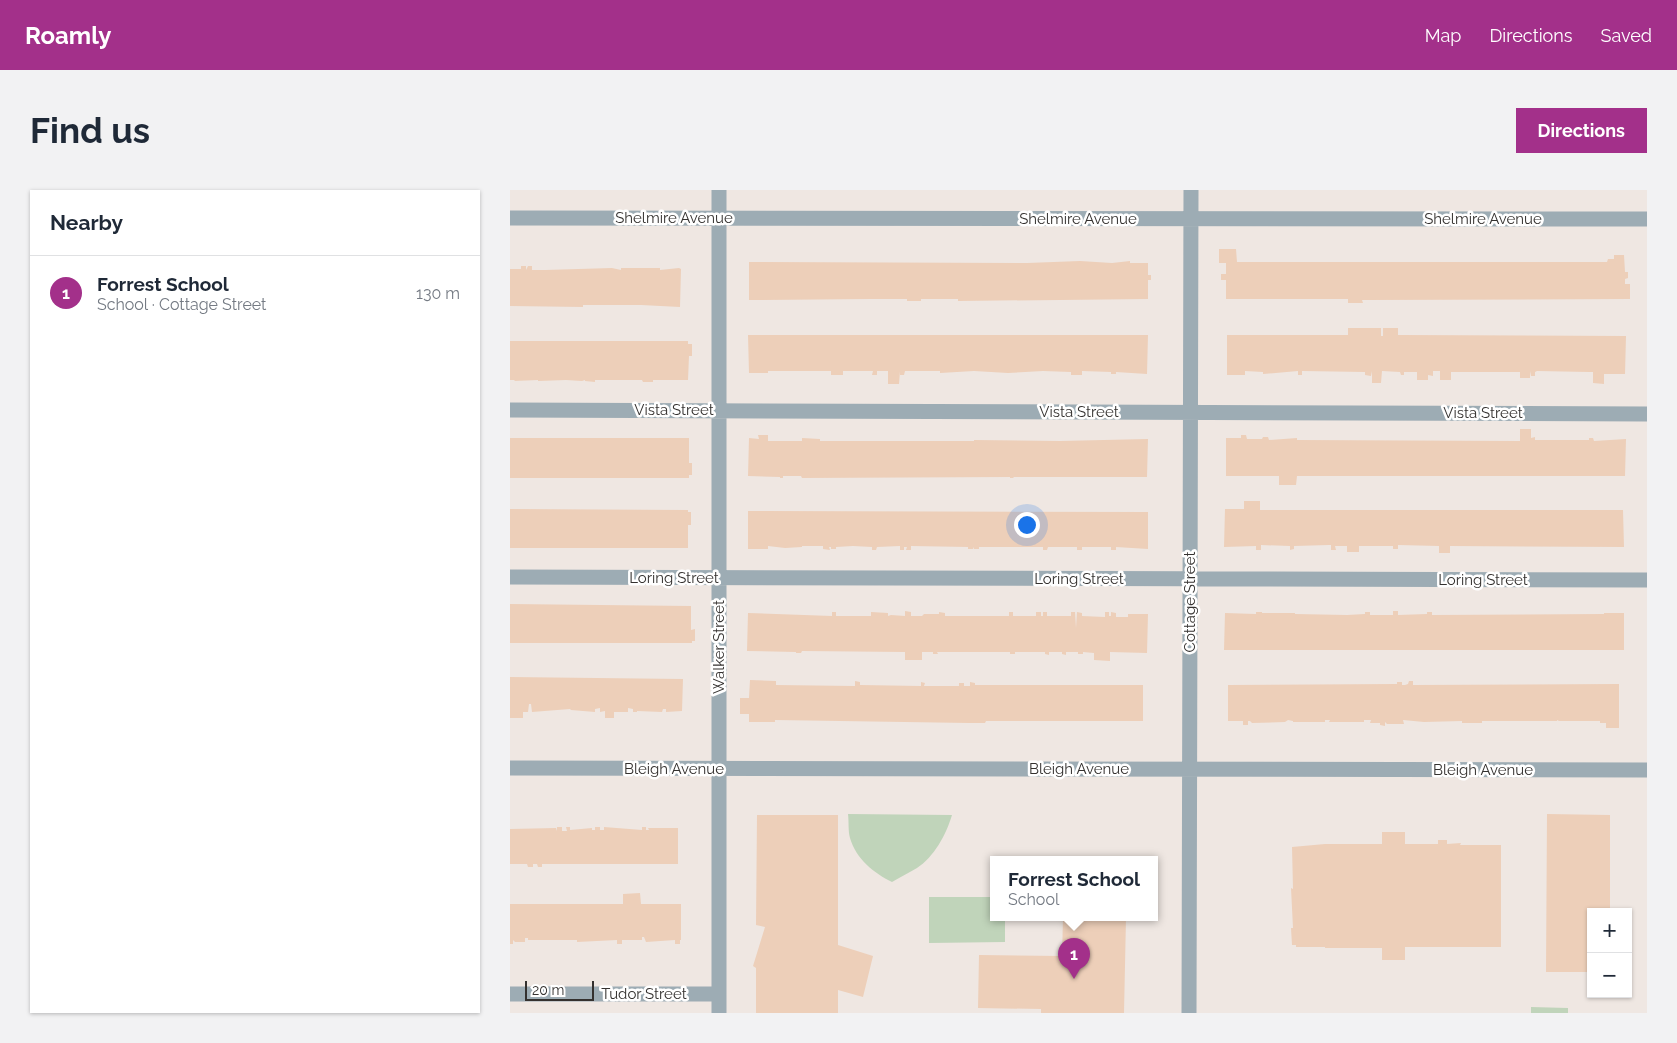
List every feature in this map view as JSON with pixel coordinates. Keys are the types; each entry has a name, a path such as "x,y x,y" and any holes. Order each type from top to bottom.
{"street":[{"name":"Walker Street","path":"719,190 719,1013"},
{"name":"Cottage Street","path":"1189,1013 1191,190"},
{"name":"Shelmire Avenue","path":"510,218 1647,219"},
{"name":"Vista Street","path":"510,410 1647,414"},
{"name":"Loring Street","path":"510,577 1647,580"},
{"name":"Bleigh Avenue","path":"510,768 1647,770"},
{"name":"Tudor Street","path":"510,994 719,994"}],"green space":[{"path":"848,814 952,815 943,838 929,858 917,868 892,882 872,870 861,859 849,835"},
{"path":"929,897 990,897 990,921 1005,921 1005,942 929,943"},
{"path":"1531,1007 1568,1008 1568,1013 1531,1013"}],"building":[{"path":"1219,249 1236,249 1237,262 1607,262 1608,259 1614,259 1614,255 1624,255 1625,272 1628,272 1625,284 1630,284 1630,299 1362,300 1363,303 1348,303 1348,299 1226,299 1226,280 1221,280 1221,274 1226,274 1226,263 1219,263"},
{"path":"1080,261 1148,263 1148,275 1151,275 1151,280 1148,280 1148,299 958,301 958,299 921,299 921,301 907,301 907,299 749,300 749,262 1027,263"},
{"path":"521,266 526,266 526,270 528,266 532,266 532,270 660,268 660,270 679,268 681,269 680,307 641,305 583,305 583,307 510,306 510,269 521,269"},
{"path":"1348,328 1381,328 1381,336 1383,336 1383,328 1398,328 1398,335 1626,336 1625,374 1604,374 1604,384 1593,383 1593,372 1537,371 1535,376 1531,376 1530,371 1530,378 1520,378 1520,372 1451,372 1451,380 1440,380 1440,371 1433,371 1433,376 1428,375 1428,380 1417,380 1417,372 1404,372 1404,375 1401,375 1400,372 1382,371 1381,383 1372,383 1372,371 1371,376 1365,375 1365,372 1302,371 1302,375 1298,375 1298,371 1263,374 1263,372 1245,371 1245,375 1227,375 1227,335 1348,335"},
{"path":"748,335 1148,335 1147,374 1116,372 1116,374 1111,374 1111,372 1082,371 1082,375 1071,375 1071,372 1043,371 940,373 940,371 905,371 904,375 900,375 900,371 899,384 888,384 888,371 877,371 877,375 872,375 873,371 843,371 843,375 831,375 831,371 768,371 768,373 749,373"},
{"path":"510,341 688,341 688,344 692,344 692,356 689,356 688,380 653,380 653,382 643,382 642,380 595,380 595,382 585,380 514,381 510,380"},
{"path":"1520,429 1531,429 1531,438 1535,437 1535,440 1589,440 1589,438 1593,438 1594,441 1626,439 1625,476 1297,476 1296,485 1279,485 1279,476 1226,476 1226,438 1241,438 1241,435 1246,435 1247,439 1268,437 1269,440 1297,438 1297,440 1520,441"},
{"path":"758,435 768,435 768,441 802,441 802,438 820,439 820,441 1148,439 1147,477 802,478 801,476 783,476 783,478 780,478 748,476 749,438 759,439"},
{"path":"510,438 689,438 689,463 692,463 692,475 689,475 689,478 510,478"},
{"path":"1244,501 1260,501 1260,510 1623,510 1624,547 1450,546 1450,553 1439,553 1439,546 1398,545 1398,549 1393,549 1393,546 1359,546 1359,552 1347,552 1347,546 1335,546 1336,550 1331,550 1331,545 1294,546 1294,549 1290,550 1290,546 1261,545 1261,550 1256,550 1256,546 1224,547 1225,509 1244,509"},
{"path":"510,509 688,510 688,512 691,512 691,525 688,525 688,548 510,548"},
{"path":"748,511 1148,512 1148,549 1116,547 1116,550 1111,550 1111,547 1082,547 1082,550 1077,550 1077,547 1048,547 1047,550 1043,550 1043,547 979,547 979,549 974,549 974,547 973,549 968,549 968,547 911,546 911,550 906,550 907,547 904,547 904,550 900,550 900,546 877,547 876,550 872,550 872,547 853,546 836,547 836,549 829,547 830,550 823,549 823,546 785,548 768,546 768,549 748,549"},
{"path":"510,604 691,606 691,630 695,629 695,641 692,641 692,643 510,643"},
{"path":"905,611 911,612 911,616 939,614 939,612 945,613 945,616 1009,616 1009,612 1013,612 1013,616 1036,616 1036,612 1041,612 1041,616 1043,616 1043,612 1047,612 1047,616 1071,616 1071,612 1075,612 1076,628 1077,612 1082,613 1082,616 1105,617 1105,612 1109,612 1109,616 1111,616 1111,612 1116,613 1116,617 1128,617 1128,614 1148,614 1147,653 1110,652 1110,661 1094,660 1094,653 1083,652 1083,654 1078,654 1078,652 1066,652 1066,655 1062,654 1062,652 1049,652 1049,655 1045,654 1045,652 1015,652 1015,654 1010,654 1010,652 937,652 938,654 933,654 933,652 922,652 922,660 905,660 905,652 802,651 801,653 796,653 747,651 748,613 832,616 832,612 836,612 836,616 871,616 871,612 888,613 888,616 905,616"},
{"path":"1393,611 1398,611 1398,615 1427,614 1427,612 1432,612 1432,615 1624,613 1624,650 1224,650 1225,613 1256,614 1256,612 1262,612 1347,615 1370,612 1370,615 1393,615"},
{"path":"510,677 683,679 682,711 666,712 666,709 663,709 662,712 633,712 633,709 628,708 628,712 614,712 614,718 605,718 605,711 600,712 600,708 595,709 595,712 570,709 532,712 531,704 529,704 528,712 523,712 523,718 510,718"},
{"path":"750,680 776,681 776,685 855,686 855,681 860,682 860,685 921,686 921,682 925,683 924,686 959,686 959,683 964,683 964,686 970,686 970,682 975,683 975,685 1143,685 1143,721 986,721 985,723 969,723 775,720 775,722 749,722 749,714 740,714 740,698 749,698"},
{"path":"1409,681 1413,681 1413,685 1619,684 1619,728 1606,728 1606,723 1600,723 1600,721 1557,720 1462,723 1462,721 1424,722 1403,720 1404,724 1387,724 1385,722 1385,726 1380,725 1380,723 1370,723 1371,720 1364,720 1364,722 1329,722 1330,720 1325,720 1325,722 1293,722 1288,720 1285,722 1252,723 1248,721 1248,725 1243,725 1243,721 1228,721 1228,685 1397,684 1397,682 1402,682 1402,685 1405,685"},
{"path":"1547,814 1610,815 1610,908 1587,908 1587,972 1546,972"},
{"path":"757,815 838,815 838,945 873,956 863,997 838,990 838,1013 756,1013 756,968 753,966 765,927 756,925"},
{"path":"557,827 562,827 562,831 567,831 566,827 570,827 570,830 592,828 592,830 595,830 595,827 600,827 600,830 604,830 604,827 642,830 642,827 646,827 646,830 649,830 648,828 678,828 678,864 542,864 542,867 538,867 537,864 533,864 533,867 528,867 527,864 510,864 510,829 556,828 557,831"},
{"path":"1382,832 1405,832 1405,844 1438,844 1438,840 1447,840 1447,844 1501,845 1501,947 1405,947 1405,960 1382,960 1382,948 1325,948 1296,947 1296,945 1292,945 1292,847 1325,844 1382,844"},
{"path":"640,893 641,904 681,904 680,944 675,944 675,940 646,942 644,937 642,937 642,940 622,940 622,944 617,944 617,940 577,942 577,940 528,940 528,938 525,938 525,942 515,942 513,940 513,944 510,944 510,904 623,904 623,894"},
{"path":"1063,921 1126,921 1124,1013 1041,1013 1041,1009 978,1008 979,955 1062,956"}],"place":[{"name":"Forrest School","path":"1074,979"}]}
